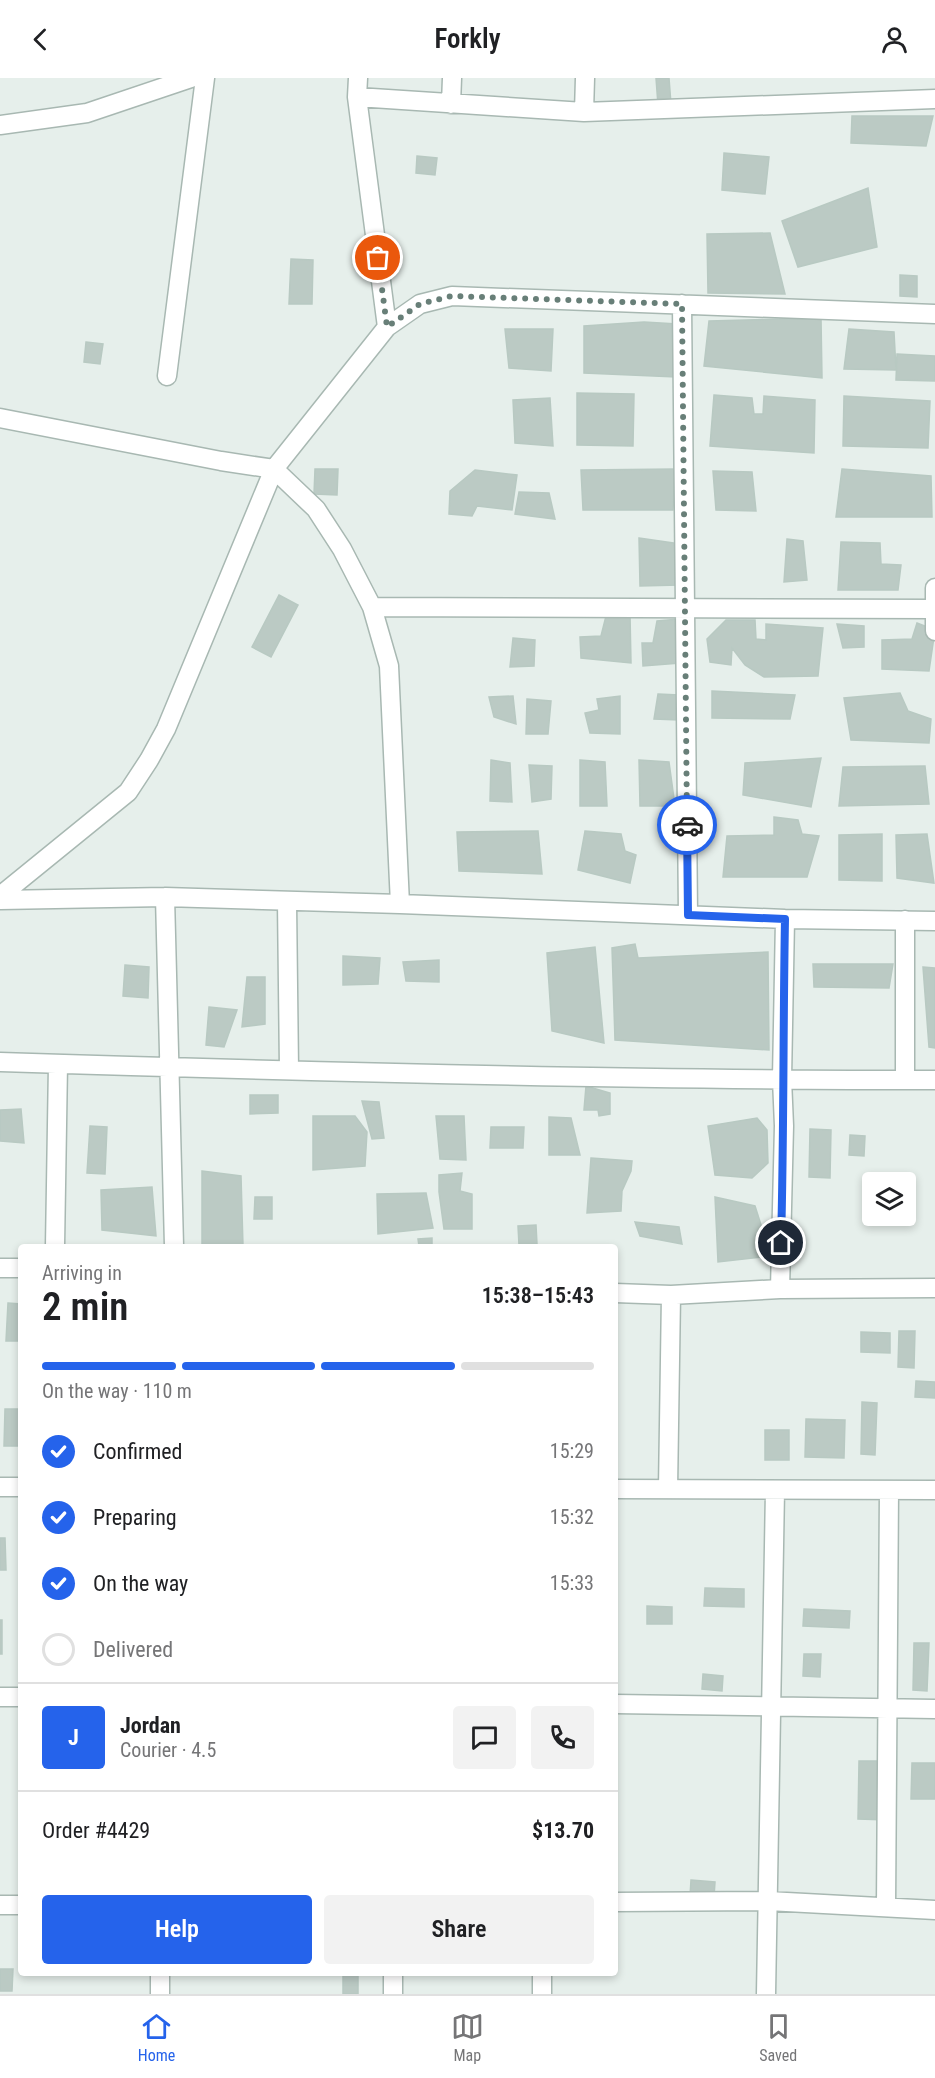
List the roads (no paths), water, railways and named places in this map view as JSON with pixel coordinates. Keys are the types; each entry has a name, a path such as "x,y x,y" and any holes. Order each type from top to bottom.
{"street":[{"path":"0,126 87,113 191,78"},
{"path":"167,376 205,78"},
{"path":"358,78 357,97 387,327"},
{"path":"451,104 452,78"},
{"path":"584,112 585,78"},
{"path":"357,97 584,112 935,99"},
{"path":"0,898 128,792 166,729 274,469 387,327 420,304 452,296 935,314"},
{"path":"682,304 688,915"},
{"path":"0,418 221,461 274,469 316,509 342,549 372,608 389,666 400,904"},
{"path":"935,588 935,632"},
{"path":"372,608 935,609"},
{"path":"0,898 165,897 785,919 935,921"},
{"path":"165,897 174,1244"},
{"path":"288,902 290,1070"},
{"path":"780,1289 785,919"},
{"path":"904,1080 905,920"},
{"path":"0,1062 290,1070 935,1080"},
{"path":"55,1244 58,1064"},
{"path":"0,1268 18,1268"},
{"path":"618,1293 671,1295 780,1289 935,1288"},
{"path":"668,1489 671,1295"},
{"path":"0,1487 18,1487"},
{"path":"618,1489 935,1490"},
{"path":"766,1994 775,1490"},
{"path":"886,1907 889,1490"},
{"path":"0,1697 18,1697"},
{"path":"618,1704 935,1709"},
{"path":"618,1902 768,1901 935,1910"},
{"path":"0,1905 18,1905"},
{"path":"160,1976 160,1994"},
{"path":"393,1976 393,1994"},
{"path":"542,1976 542,1994"}]}
